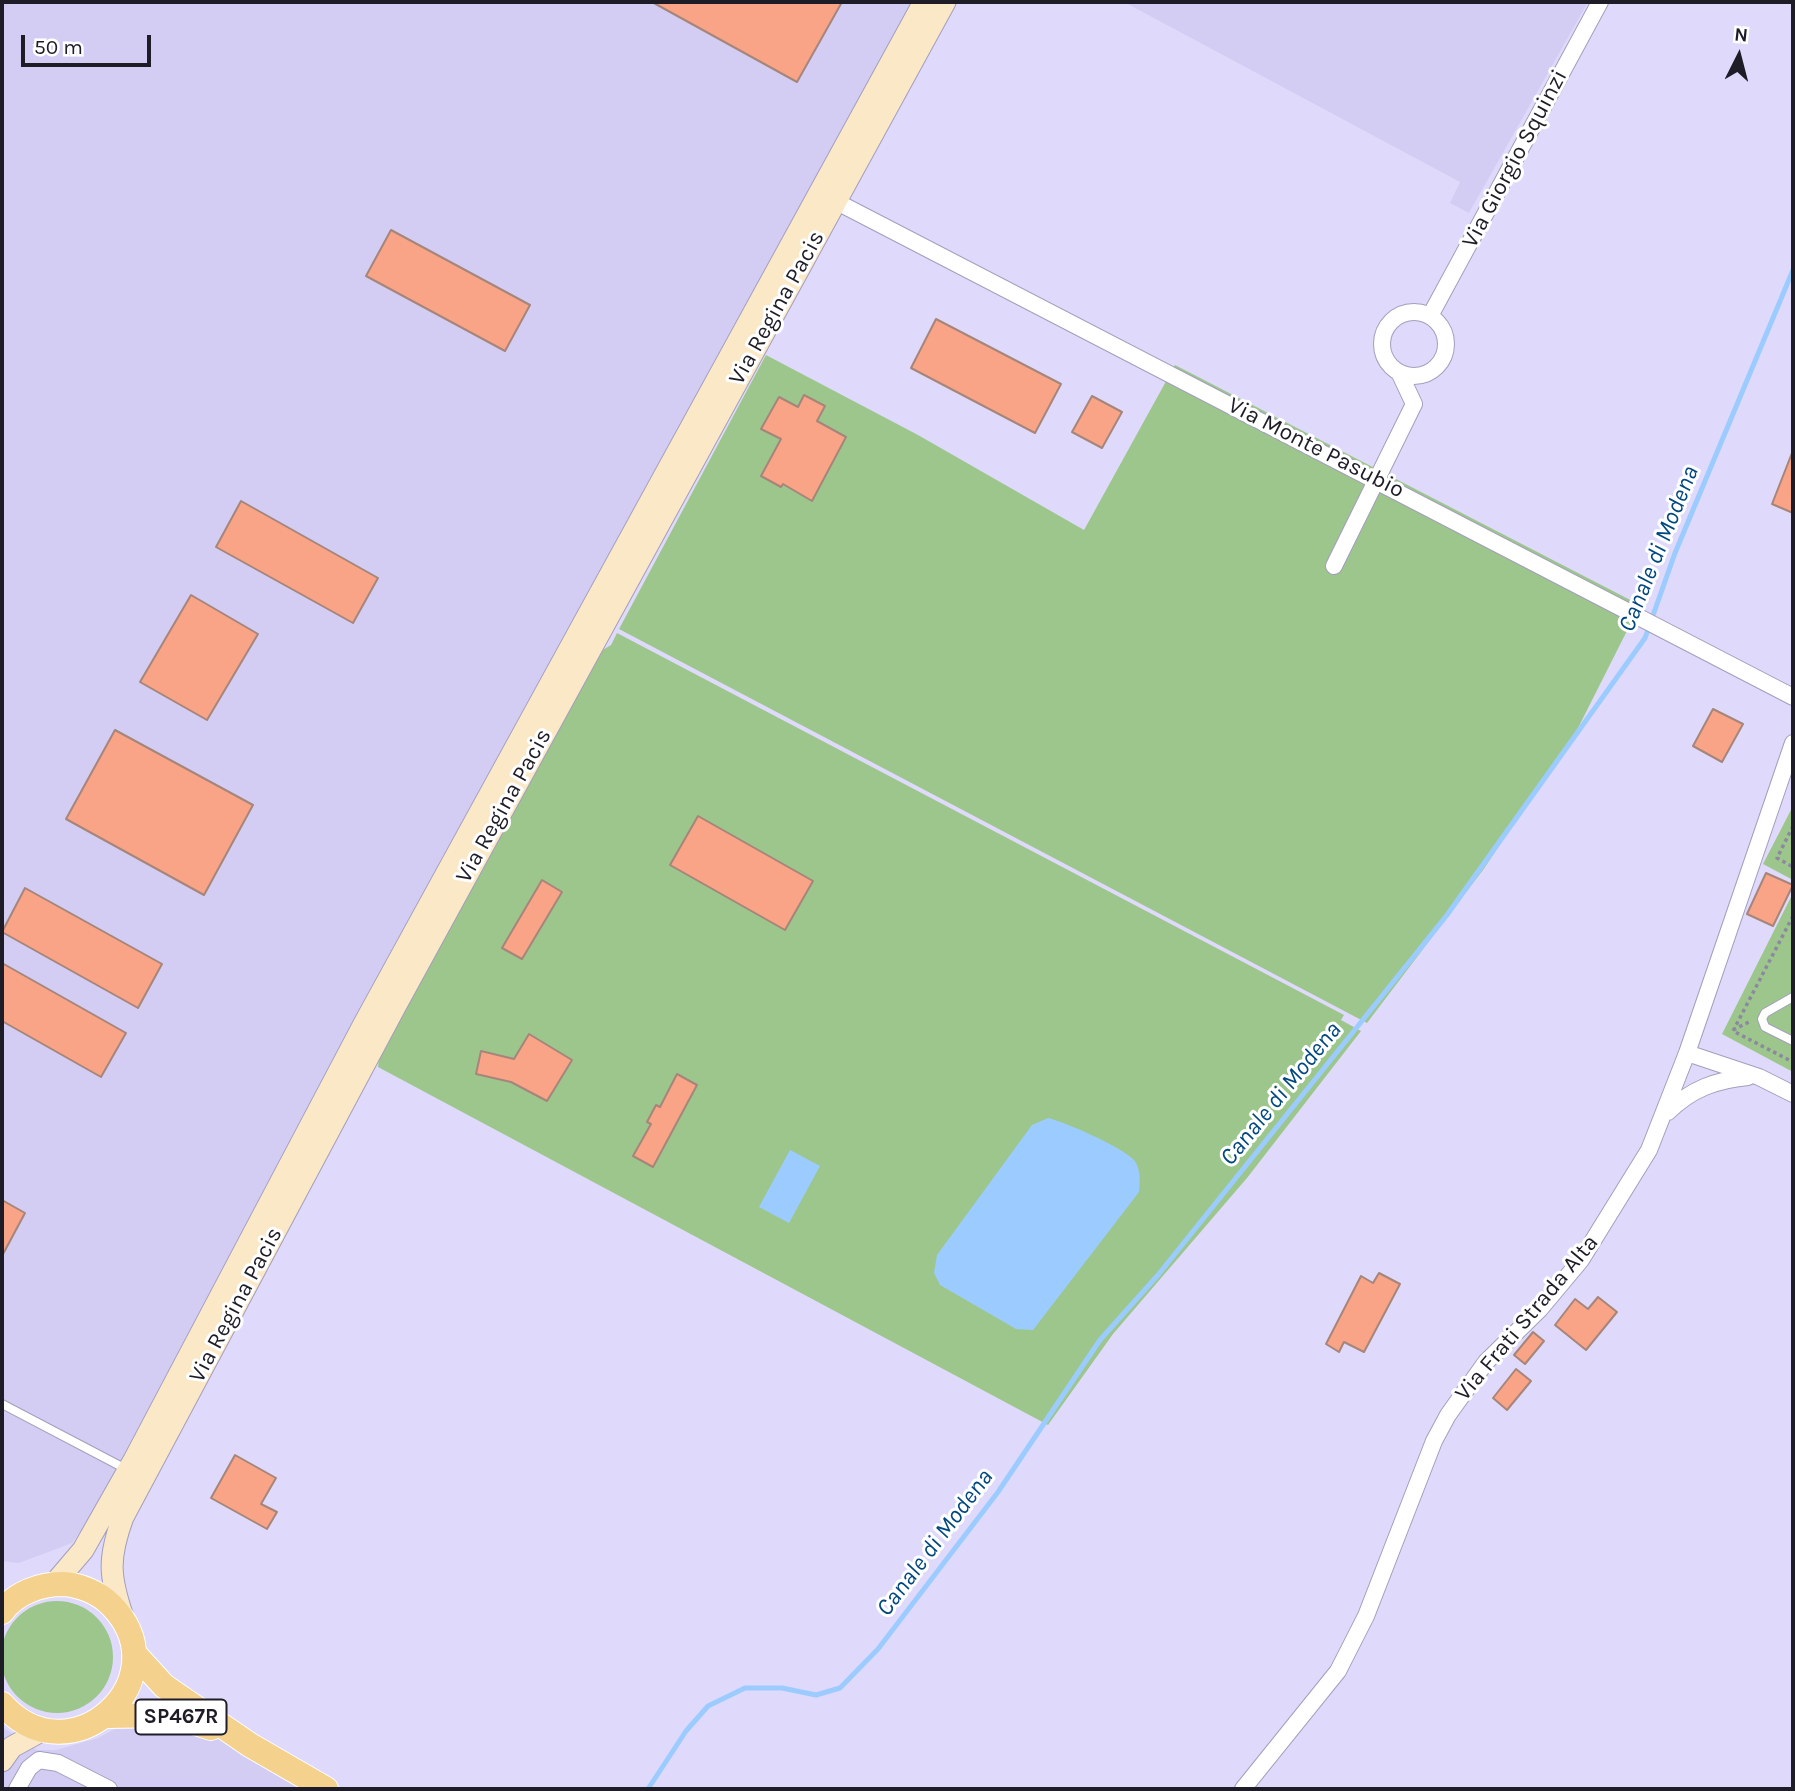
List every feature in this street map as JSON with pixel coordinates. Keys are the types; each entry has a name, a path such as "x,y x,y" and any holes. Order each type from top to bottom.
{"main road":[{"path":"2,1583 68,1584 95,1593 107,1601 125,1622 134,1653 128,1688 106,1716 76,1731 43,1730 14,1717 2,1704"},
{"path":"2,1612 20,1595 46,1585"},
{"name":"SP467R","path":"134,1653 164,1686 250,1745 326,1789"},
{"name":"SP467R","path":"106,1716 171,1715 192,1719 250,1745"}],"street":[{"name":"Via Regina Pacis","path":"46,1585 83,1550 128,1471 365,1022 924,2"},
{"name":"Via Regina Pacis","path":"125,1622 112,1584 110,1565 123,1517 536,747 945,2"},
{"name":"Via Giorgio Squinzi","path":"1430,316 1600,2"},
{"name":"Via Monte Pasubio","path":"837,202 1793,697"},
{"path":"1334,566 1414,404 1399,372 1384,356 1382,345 1387,326 1393,319 1411,312 1430,316 1444,332 1444,354 1439,364 1420,375 1399,372"},
{"name":"Via Frati Strada Alta","path":"1243,1789 1338,1671 1366,1616 1434,1441 1448,1415 1486,1362 1540,1309 1581,1259 1631,1182 1664,1116 1793,743"},
{"path":"1687,1053 1759,1077 1793,1094"},
{"path":"1664,1116 1681,1099 1712,1083 1759,1077"},
{"path":"2,1761 12,1747 43,1730"},
{"path":"17,1789 29,1768 38,1760 58,1763 109,1789"}],"lane":[{"path":"536,747 531,735 609,590 607,578"},
{"path":"1793,997 1765,1013 1762,1019 1766,1027 1793,1041"},
{"path":"2,1404 128,1471 135,1478 122,1507 123,1517"}],"path":[{"path":"1793,826 1777,858 1793,867"}],"shaded area":[{"path":"2,2 916,2 102,1501 72,1543 19,1563 2,1561"},
{"path":"1124,2 1588,2 1469,213 1450,203 1460,182"},
{"path":"130,1721 189,1722 316,1789 2,1789 2,1727 37,1750 56,1750 98,1738"}],"green space":[{"path":"766,355 918,435 1084,530 1175,365 1640,605 1577,730 1483,870 1367,1023 619,629"},
{"path":"617,633 1344,1015 1341,1020 1361,1031 1247,1178 1113,1334 1048,1425 378,1067 383,1026 573,668 611,645"},
{"path":"1793,806 1793,880 1763,864"},
{"path":"1793,893 1793,1072 1722,1034"},
{"path":"57,1601 78,1605 97,1617 109,1636 113,1657 109,1678 97,1697 78,1709 57,1713 36,1709 17,1697 5,1678 1,1657 5,1636 17,1617 36,1605"}],"water":[{"path":"1048,1118 1093,1136 1128,1155 1138,1167 1139,1192 1033,1330 1016,1329 940,1285 934,1273 937,1255 1032,1125"},
{"path":"790,1150 820,1166 789,1223 759,1207"}],"building":[{"path":"652,2 842,2 797,82"},
{"path":"391,230 530,305 505,351 366,276"},
{"path":"936,319 1061,384 1035,433 911,368"},
{"path":"804,395 825,406 817,421 846,437 812,501 783,484 781,487 761,476 781,439 761,429 779,397 798,407"},
{"path":"1092,396 1122,412 1102,448 1072,432"},
{"path":"1793,453 1793,513 1772,504"},
{"path":"241,501 378,578 353,623 216,547"},
{"path":"191,595 258,634 207,720 140,682"},
{"path":"1713,709 1743,724 1722,762 1693,746"},
{"path":"115,730 253,805 204,895 66,819"},
{"path":"698,816 813,881 785,930 670,865"},
{"path":"1766,873 1793,885 1773,926 1747,914"},
{"path":"542,880 562,892 522,959 502,948"},
{"path":"25,888 162,964 138,1008 2,932"},
{"path":"2,963 126,1033 101,1077 2,1021"},
{"path":"529,1034 572,1060 547,1101 511,1082 476,1074 481,1051 514,1059"},
{"path":"677,1074 697,1085 653,1167 633,1156 651,1124 647,1122 656,1105 660,1107"},
{"path":"2,1200 25,1213 2,1256"},
{"path":"1379,1273 1400,1284 1364,1352 1344,1342 1339,1352 1326,1344 1361,1276 1373,1283"},
{"path":"1598,1297 1617,1312 1586,1350 1555,1325 1575,1299 1588,1309"},
{"path":"1533,1332 1544,1341 1525,1364 1514,1355"},
{"path":"1516,1369 1531,1381 1507,1410 1493,1398"},
{"path":"235,1455 276,1478 261,1504 277,1512 267,1529 211,1498"}],"waterway":[{"name":"Canale di Modena","path":"648,1789 686,1731 708,1706 745,1688 782,1688 816,1695 840,1688 878,1649 998,1492 1100,1340 1158,1275 1447,915 1645,638 1675,553 1793,270"}]}
